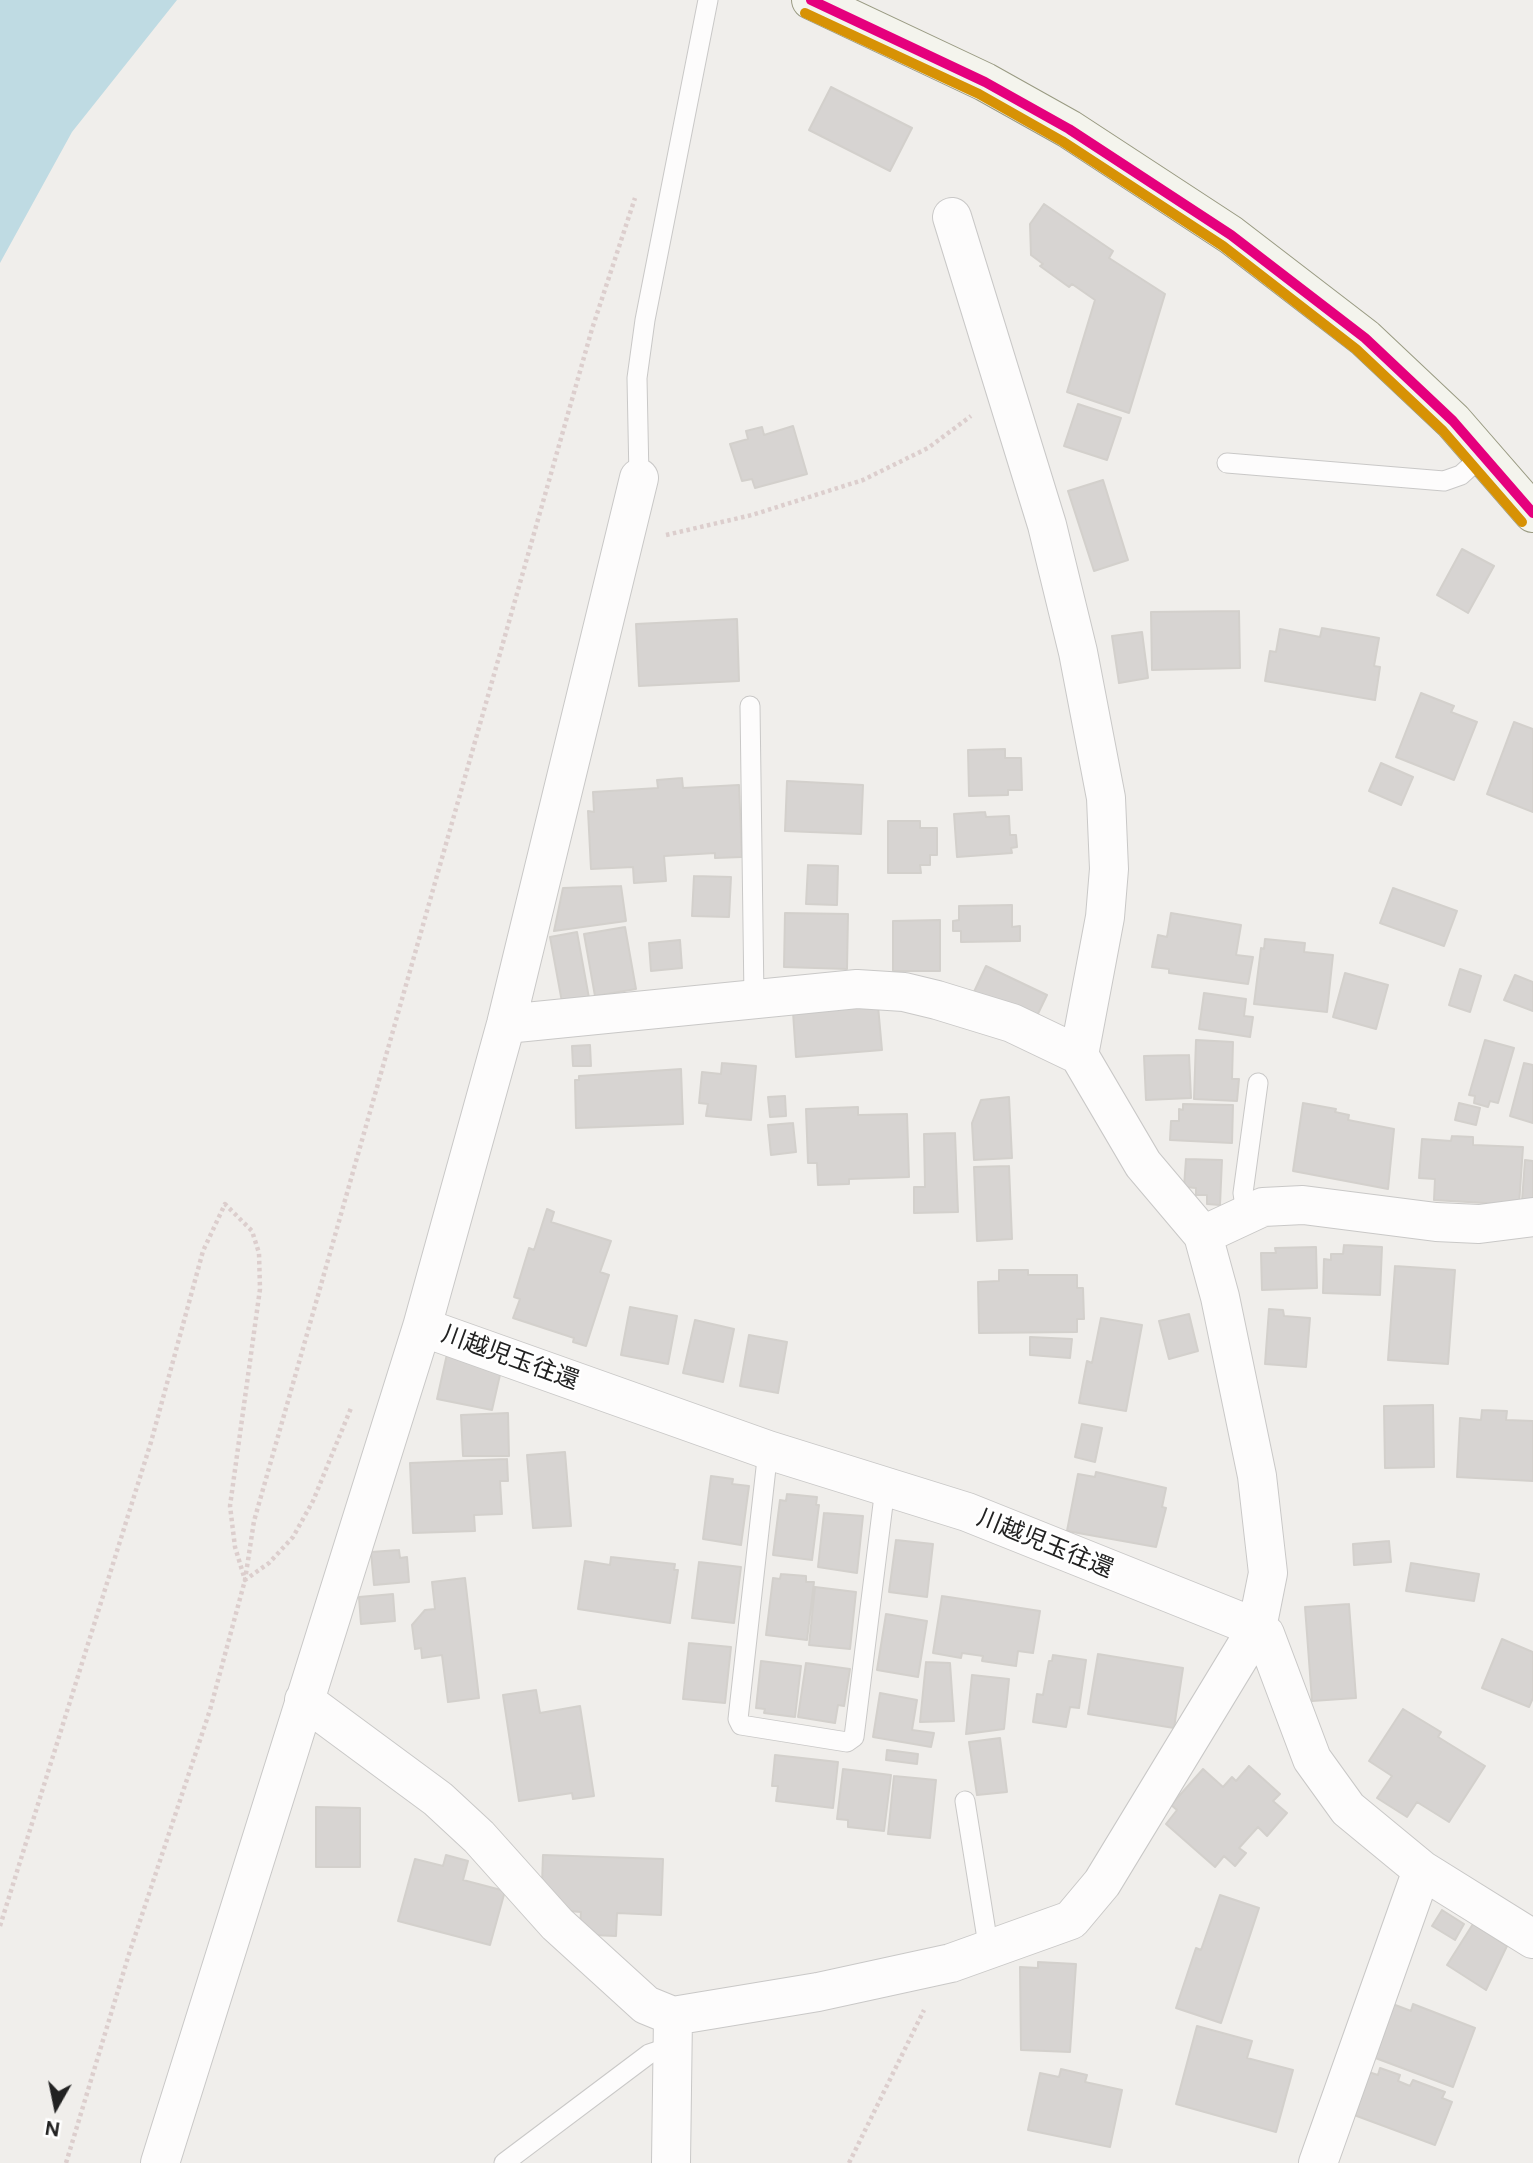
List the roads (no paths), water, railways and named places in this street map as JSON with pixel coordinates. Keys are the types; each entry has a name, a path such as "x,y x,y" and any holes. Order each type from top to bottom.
{"main road":[{"path":"811,0 985,82 1069,129 1160,186 1231,235 1365,338 1484,454 1533,513"}],"street":[{"path":"952,217 1047,525 1078,652 1106,798 1110,869 1105,917 1079,1055"},
{"path":"160,2163 422,1327 506,1024 639,478"},
{"path":"506,1024 857,989 904,992 1012,1023 1079,1055 1143,1164 1203,1235 1234,1361 1266,1531 1268,1573 1257,1628 1102,1883 1071,1920 973,1956 818,1992 673,2031"},
{"path":"1203,1235 1263,1206 1303,1205 1436,1222 1479,1224 1533,1217"},
{"name":"川越児玉往還","path":"422,1327 768,1450 967,1512 1257,1628"},
{"path":"1257,1628 1265,1634 1312,1759 1349,1809 1422,1870 1533,1939"},
{"path":"304,1700 438,1799 587,1951 673,2031 671,2163"},
{"path":"1318,2163 1422,1870"}],"lane":[{"path":"639,478 637,378 645,320 708,0"},
{"path":"1227,463 1444,481 1461,475 1484,454"},
{"path":"750,706 754,999"},
{"path":"1246,1213 1243,1193 1258,1083"},
{"path":"768,1450 738,1719 741,1725 847,1742 854,1737 885,1488"},
{"path":"965,1801 973,1956"},
{"path":"504,2163 649,2054 673,2031"}],"water":[{"path":"0,0 177,0 72,132 0,263"}]}
